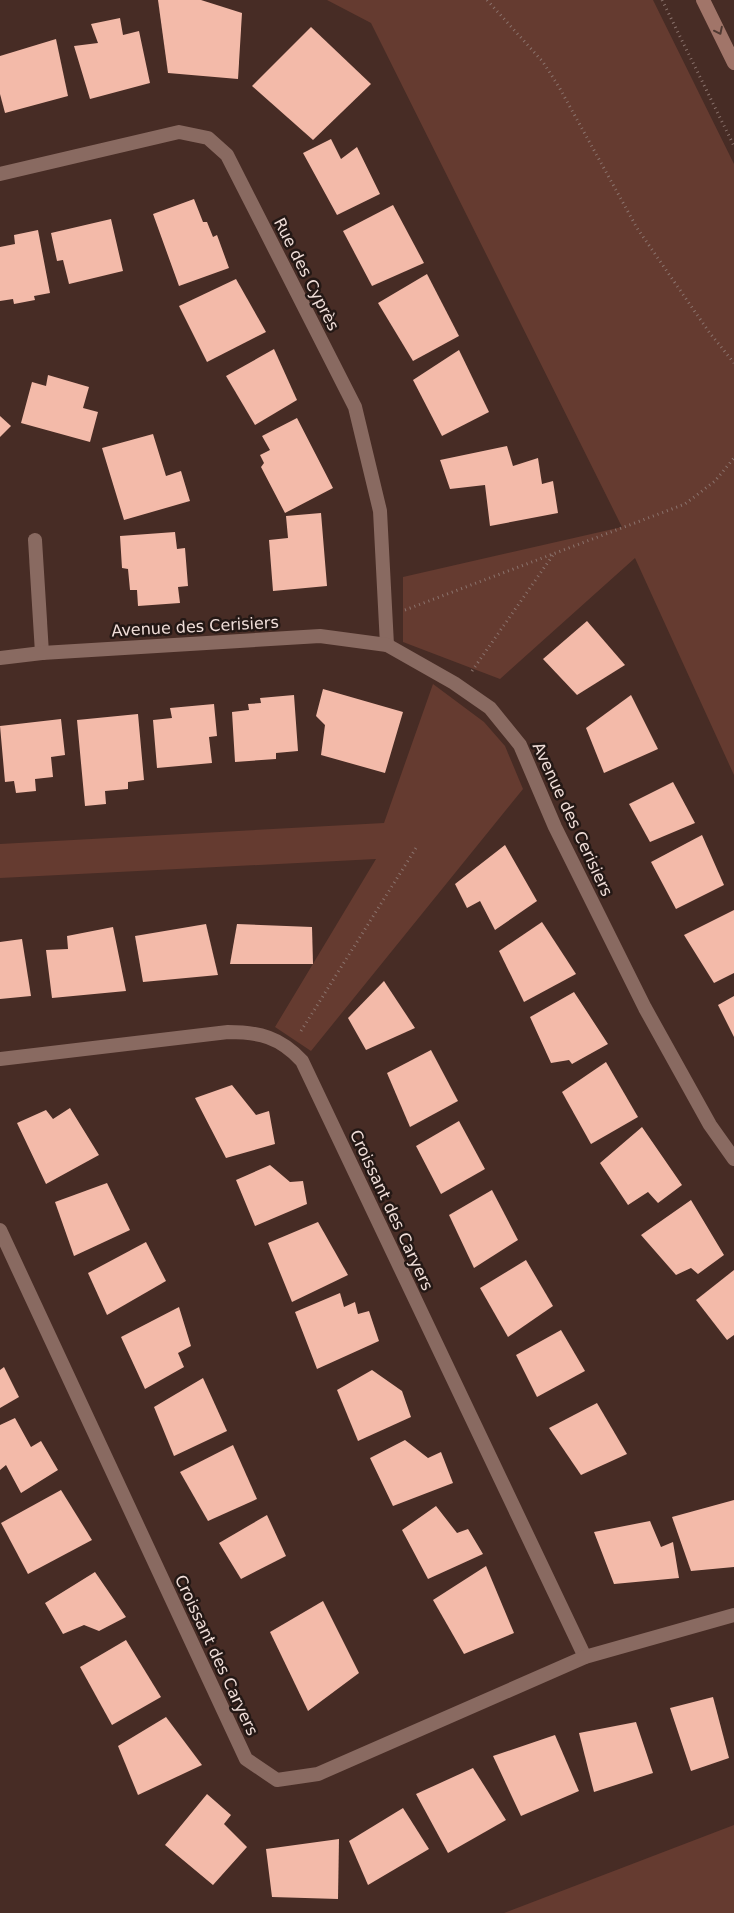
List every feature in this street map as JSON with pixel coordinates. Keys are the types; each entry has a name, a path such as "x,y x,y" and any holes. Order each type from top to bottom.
{"main road":[{"path":"704,0 734,63"}],"street":[{"name":"Rue des Cyprès","path":"0,174 179,132 208,138 227,155 355,407 380,511 387,645"},
{"path":"35,540 42,653"},
{"name":"Avenue des Cerisiers","path":"0,658 42,653 320,636 387,645 460,687 490,708 520,745 555,827 645,1008 710,1125 734,1159"},
{"name":"Croissant des Caryers","path":"0,1059 228,1032 251,1032 271,1038 290,1048 302,1061 585,1657"},
{"name":"Croissant des Caryers","path":"0,1230 246,1759 278,1780 318,1774 585,1657 734,1615"}],"path":[{"path":"488,0 543,62 559,87 637,228 709,332 734,363"},
{"path":"662,0 734,146"},
{"path":"386,617 685,504 715,481 734,458"},
{"path":"460,687 553,555"},
{"path":"290,1048 416,848"}],"shaded area":[{"path":"327,0 653,0 734,164 734,775 635,558 500,679 403,642 403,577 622,527 371,23"},
{"path":"433,684 484,722 505,746 523,789 311,1051 275,1027 376,859 0,878 0,844 384,823"},
{"path":"734,1825 734,1913 504,1913"}],"building":[{"path":"158,0 201,0 242,13 238,79 168,73"},
{"path":"120,18 123,35 139,31 150,83 90,99 74,46 98,43 91,24"},
{"path":"311,27 371,84 313,140 252,86"},
{"path":"56,39 68,96 5,113 0,94 0,56"},
{"path":"331,139 341,159 357,147 380,194 337,215 303,153"},
{"path":"194,199 203,222 207,222 213,237 217,235 229,268 179,286 153,214"},
{"path":"393,205 424,263 372,286 343,231"},
{"path":"111,219 123,271 69,284 63,260 57,261 51,233"},
{"path":"38,230 50,293 34,296 35,300 14,304 13,299 0,301 0,247 15,244 14,235"},
{"path":"427,274 459,336 413,361 378,303"},
{"path":"236,279 266,332 207,362 179,306"},
{"path":"274,349 297,400 255,425 226,376"},
{"path":"459,350 489,412 442,436 413,380"},
{"path":"48,375 89,387 83,408 98,412 90,442 21,423 32,382 46,386"},
{"path":"0,416 11,426 0,437"},
{"path":"297,418 333,488 285,513 261,467 264,463 260,455 270,450 262,436"},
{"path":"153,434 166,476 181,471 190,501 124,520 102,448"},
{"path":"507,446 513,466 538,458 542,484 553,481 558,513 490,526 485,485 450,489 440,460"},
{"path":"321,513 327,586 273,591 269,540 288,538 286,516"},
{"path":"175,532 177,549 185,548 188,586 178,587 180,603 138,606 137,590 130,590 128,569 122,568 120,536"},
{"path":"587,621 625,665 577,695 543,659"},
{"path":"323,689 403,712 385,773 321,755 325,725 316,716"},
{"path":"294,695 298,751 276,753 276,759 235,762 232,712 249,710 248,704 261,703 260,698"},
{"path":"631,695 658,749 604,773 586,728"},
{"path":"214,704 217,736 209,737 212,763 157,768 153,720 172,718 170,708"},
{"path":"138,714 144,780 128,782 128,789 105,791 106,804 85,806 77,720"},
{"path":"61,719 65,755 51,757 53,777 35,779 36,791 16,793 14,781 5,782 0,726"},
{"path":"673,782 695,823 650,842 629,804"},
{"path":"702,835 724,885 676,909 651,862"},
{"path":"505,845 537,901 495,930 480,901 467,908 455,884"},
{"path":"734,910 734,973 714,983 684,935"},
{"path":"542,922 576,974 524,1002 499,951"},
{"path":"206,924 218,975 143,982 135,936"},
{"path":"237,924 312,927 313,964 230,964"},
{"path":"113,927 126,991 52,998 46,950 68,949 67,936"},
{"path":"22,939 31,996 0,999 0,942"},
{"path":"384,981 415,1028 366,1050 348,1018"},
{"path":"574,992 608,1044 572,1064 569,1060 551,1063 530,1017"},
{"path":"734,996 734,1037 718,1005"},
{"path":"431,1050 458,1101 410,1127 387,1073"},
{"path":"606,1062 638,1117 591,1144 562,1092"},
{"path":"232,1085 256,1115 269,1111 275,1144 226,1158 195,1098"},
{"path":"70,1108 99,1155 46,1184 17,1123 46,1110 53,1119"},
{"path":"459,1121 485,1169 441,1194 416,1146"},
{"path":"642,1127 682,1185 658,1203 648,1192 628,1205 600,1163"},
{"path":"270,1165 290,1182 303,1181 307,1204 255,1226 236,1180"},
{"path":"107,1183 130,1230 74,1256 55,1202"},
{"path":"492,1190 518,1240 474,1268 449,1215"},
{"path":"691,1200 724,1255 698,1274 691,1268 676,1275 641,1235"},
{"path":"318,1222 348,1275 292,1302 268,1243"},
{"path":"146,1242 166,1281 107,1315 88,1273"},
{"path":"526,1260 553,1306 508,1337 480,1288"},
{"path":"734,1270 734,1335 727,1340 696,1300"},
{"path":"340,1293 344,1307 355,1302 358,1314 369,1311 379,1341 317,1369 295,1312"},
{"path":"179,1307 191,1346 178,1353 184,1367 145,1389 121,1337"},
{"path":"561,1330 585,1371 537,1397 516,1355"},
{"path":"4,1367 19,1397 0,1408 0,1370"},
{"path":"372,1370 402,1391 411,1417 358,1441 337,1390"},
{"path":"203,1378 227,1431 174,1456 154,1407"},
{"path":"597,1403 627,1454 581,1475 549,1428"},
{"path":"15,1418 31,1447 41,1441 58,1470 21,1493 6,1465 0,1470 0,1425"},
{"path":"405,1440 428,1458 441,1452 453,1483 393,1506 370,1458"},
{"path":"233,1445 257,1499 208,1521 180,1472"},
{"path":"61,1490 92,1540 28,1574 1,1523"},
{"path":"734,1500 734,1567 691,1571 672,1517"},
{"path":"436,1506 457,1533 468,1529 483,1554 428,1579 402,1530"},
{"path":"267,1515 286,1556 241,1579 219,1543"},
{"path":"650,1521 661,1547 673,1542 679,1578 614,1584 594,1532"},
{"path":"486,1566 514,1633 464,1654 433,1600"},
{"path":"95,1572 126,1617 99,1631 84,1625 63,1634 45,1603"},
{"path":"323,1601 359,1673 308,1711 270,1632"},
{"path":"126,1640 161,1697 112,1725 80,1667"},
{"path":"713,1697 729,1758 691,1771 670,1708"},
{"path":"166,1717 202,1765 138,1795 118,1746"},
{"path":"636,1722 653,1773 594,1792 579,1733"},
{"path":"555,1735 579,1791 521,1816 493,1756"},
{"path":"473,1768 506,1820 448,1853 416,1794"},
{"path":"207,1794 231,1815 224,1824 247,1847 213,1885 165,1845"},
{"path":"403,1808 429,1849 368,1885 349,1841"},
{"path":"339,1839 338,1899 272,1897 266,1849"}]}
